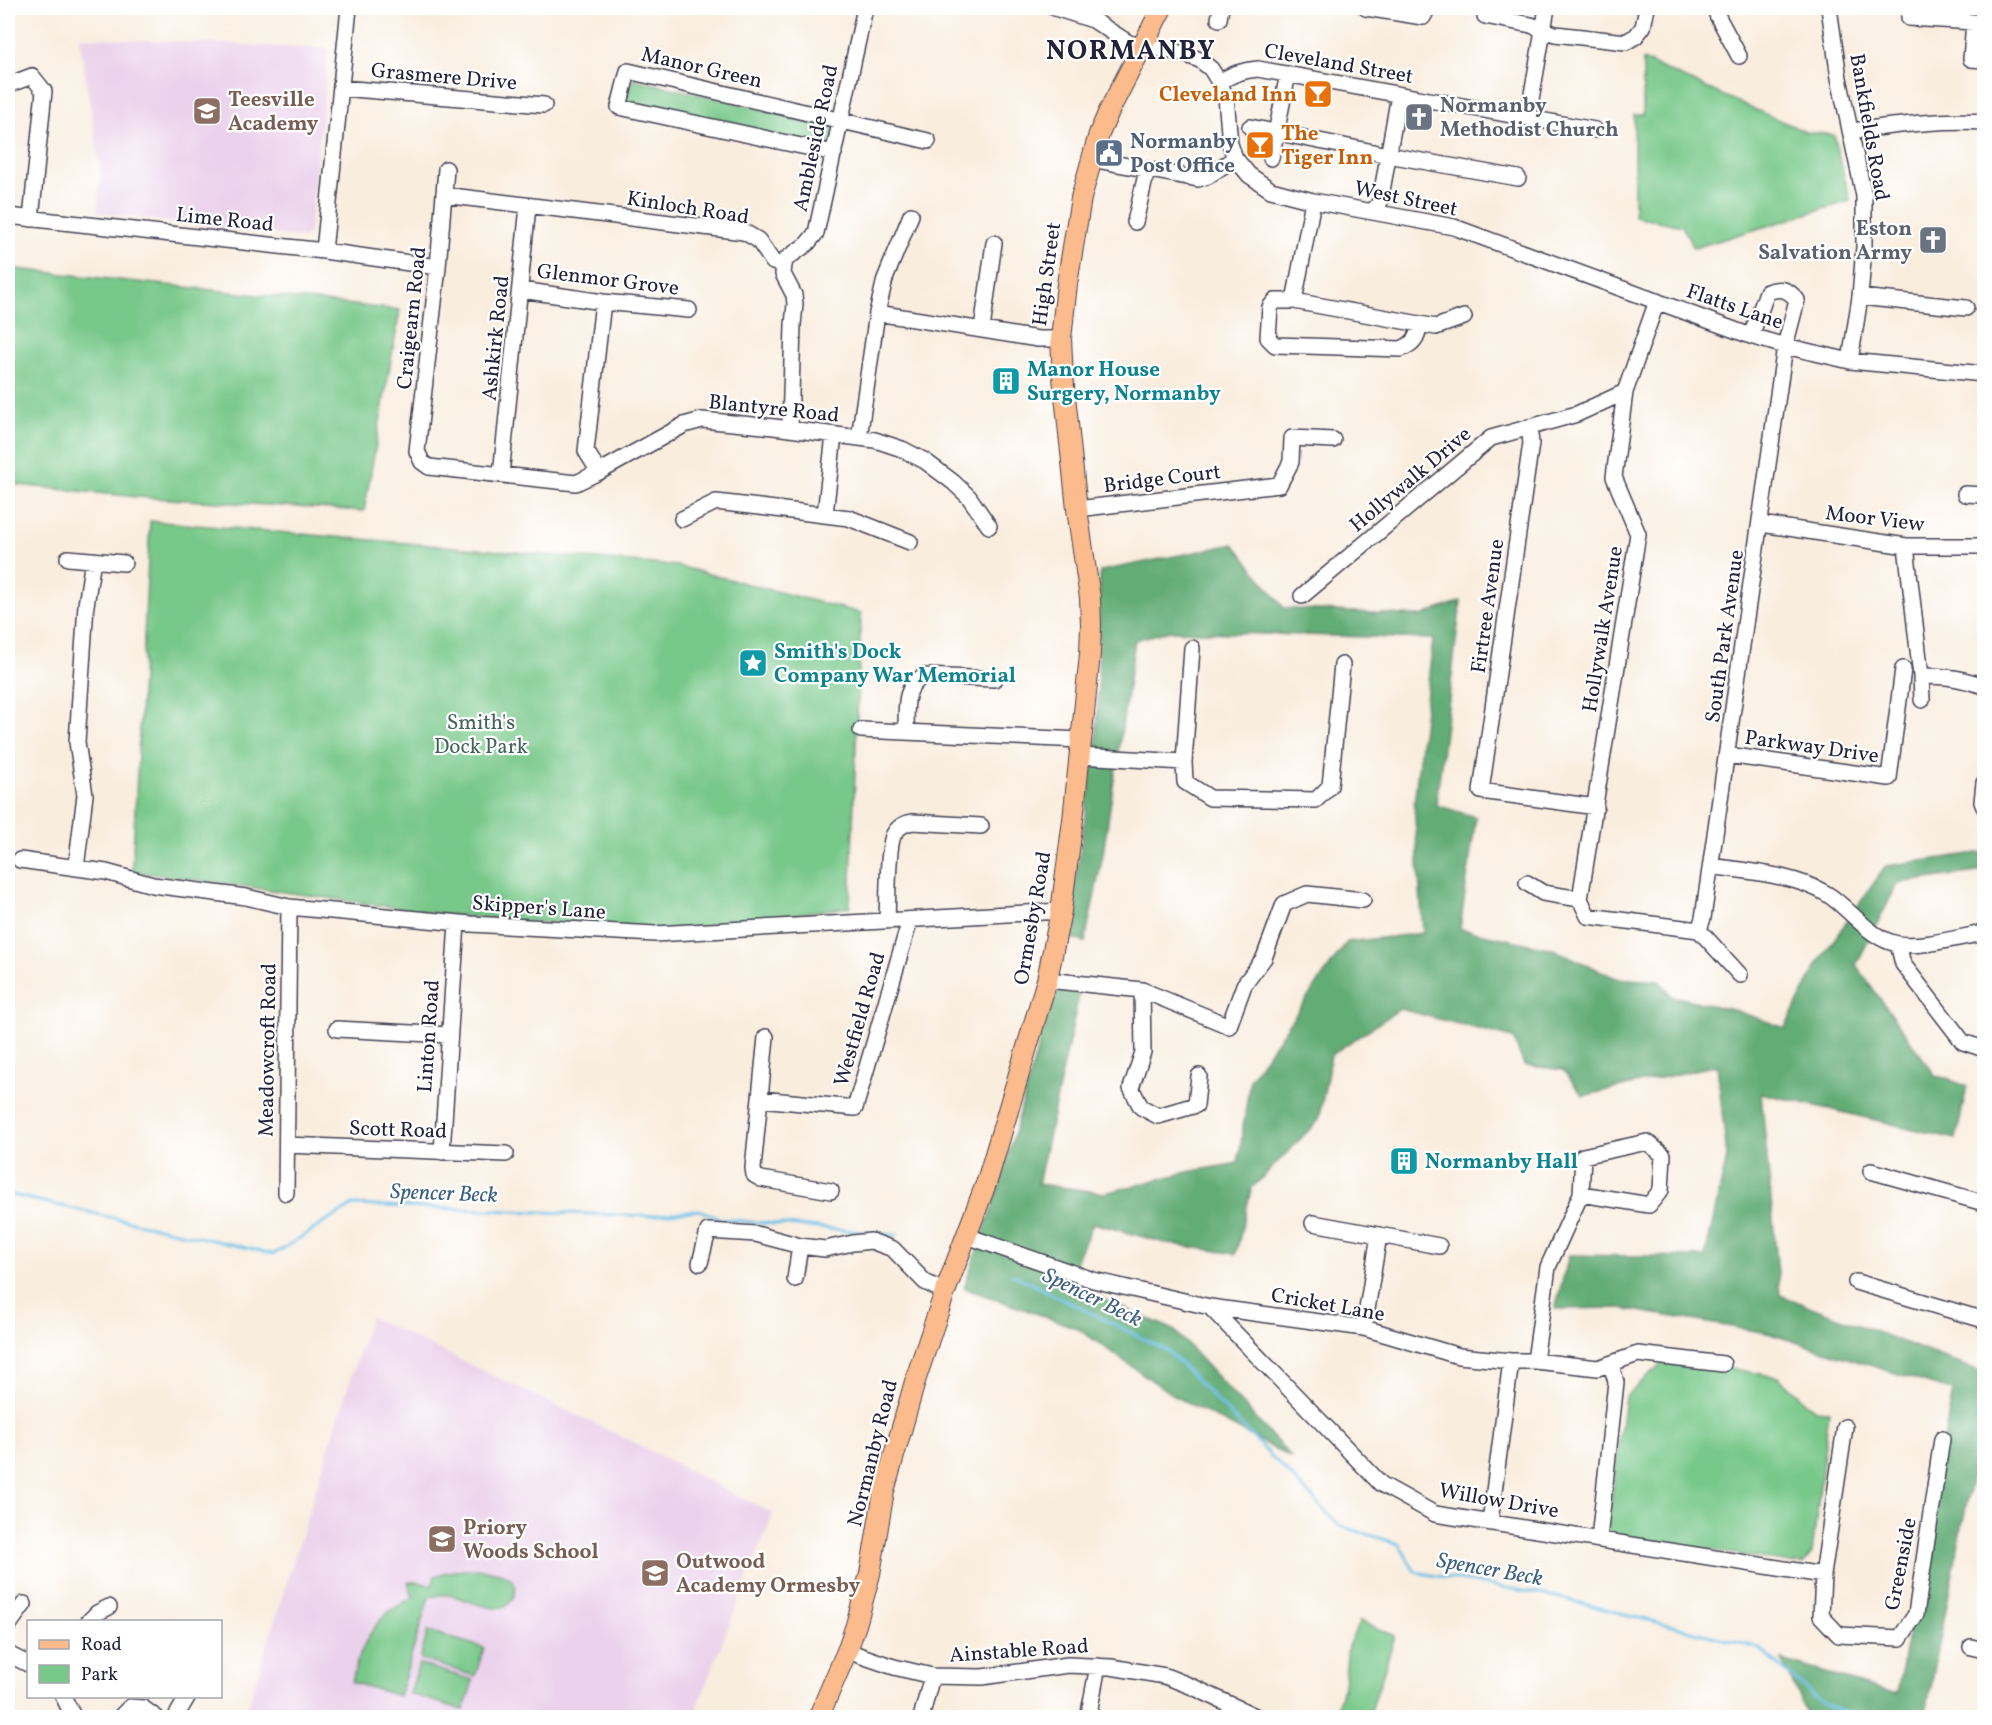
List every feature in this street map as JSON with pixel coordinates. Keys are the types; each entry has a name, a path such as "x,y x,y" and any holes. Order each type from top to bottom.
{"main road":[{"name":"High Street","path":"1090,598 1077,509 1061,339 1081,198 1091,159 1110,109 1162,8"},
{"name":"Ormesby Road","path":"967,1236 987,1180 1047,980 1061,911 1090,654 1090,598"},
{"name":"Normanby Road","path":"819,1718 848,1651 864,1600 884,1491 916,1378 967,1236"}],"street":[{"path":"324,251 349,8"},
{"name":"Ambleside Road","path":"783,265 786,259 807,244 816,233 865,8"},
{"path":"1055,8 1093,20 1129,43 1181,53 1200,60 1210,69 1226,97 1230,144 1235,158 1208,176 1198,179 1091,159"},
{"path":"1366,8 1423,17 1428,8"},
{"path":"1528,117 1547,8"},
{"path":"1485,16 1531,25 1555,34 1626,42 1636,36 1643,27 1647,8"},
{"path":"1718,8 1717,15 1739,56"},
{"name":"Bankfields Road","path":"1829,8 1839,78 1864,196 1864,247 1860,297 1850,361"},
{"path":"1910,8 1909,18 1974,22 1971,59 1984,60"},
{"name":"Cleveland Street","path":"1219,82 1245,70 1288,74 1595,130"},
{"name":"Manor Green","path":"834,153 620,106 628,71 841,121"},
{"path":"1271,158 1288,74"},
{"path":"8,85 32,76 44,91 31,219"},
{"name":"Grasmere Drive","path":"341,88 544,105"},
{"path":"1376,206 1399,94"},
{"path":"841,121 928,141"},
{"path":"1851,131 1922,123 1984,122"},
{"path":"1250,127 1518,178"},
{"name":"West Street","path":"1235,158 1249,175 1271,190 1313,201 1376,206 1482,237"},
{"name":"Craigearn Road","path":"429,467 422,462 417,451 438,267 446,169"},
{"path":"1135,222 1148,170"},
{"name":"Kinloch Road","path":"444,195 744,232 758,240 773,262 783,265 783,274 794,295 790,429"},
{"path":"1293,301 1313,201"},
{"name":"Ashkirk Road","path":"501,475 528,206"},
{"path":"859,438 877,313 885,279 911,215"},
{"name":"Lime Road","path":"8,216 324,251 438,267"},
{"name":"Flatts Lane","path":"1482,237 1751,336 1785,346 1850,361 1984,374"},
{"path":"982,329 994,243"},
{"name":"South Park Avenue","path":"1699,930 1711,866 1785,346 1797,300 1789,291 1776,289 1767,292 1751,336"},
{"name":"Glenmor Grove","path":"521,290 603,302 689,310"},
{"path":"1860,297 1966,308"},
{"path":"1419,325 1417,337 1410,345 1401,349 1275,345 1268,338 1270,307 1275,301 1293,301 1436,327 1464,316"},
{"name":"Hollywalk Avenue","path":"1580,899 1638,534 1614,477 1625,392 1657,301"},
{"path":"599,472 586,451 603,302"},
{"path":"877,313 1038,339 1061,339"},
{"name":"Hollywalk Drive","path":"1302,596 1491,438 1576,414 1625,392"},
{"name":"Blantyre Road","path":"429,467 576,483 684,425 702,420 790,429 874,440 902,449 925,461 953,482 969,497 989,526"},
{"name":"Firtree Avenue","path":"1529,427 1531,443 1481,791 1596,807"},
{"path":"825,514 834,435"},
{"name":"Bridge Court","path":"1077,509 1279,485 1291,462 1292,438 1333,440"},
{"path":"1965,494 1984,495"},
{"path":"682,519 716,502 849,518 910,542"},
{"name":"Moor View","path":"1761,524 1906,546 1984,546"},
{"path":"1906,546 1922,700"},
{"path":"68,558 124,563"},
{"path":"76,867 85,795 77,742 86,605 93,560"},
{"path":"1192,648 1184,762 1185,782 1210,798 1316,800 1330,786 1342,665"},
{"name":"Parkway Drive","path":"1727,756 1889,778 1903,669"},
{"path":"906,732 908,692 917,680 924,676 994,679"},
{"path":"1921,676 1956,677 1984,686"},
{"path":"861,730 1081,748 1184,762"},
{"path":"1984,783 1982,802 1984,807"},
{"path":"887,921 891,842 898,829 913,822 981,826"},
{"name":"Skipper's Lane","path":"20,860 105,872 153,885 246,897 290,908 457,923 655,934 1061,911"},
{"path":"1711,866 1799,880 1828,894 1880,938 1898,944 1929,943 1984,933"},
{"path":"1527,883 1543,893 1580,899 1588,916 1699,930 1740,975"},
{"path":"1047,980 1142,990 1228,1026 1244,985 1264,958 1284,904 1307,894 1363,900"},
{"name":"Meadowcroft Road","path":"286,1193 290,908"},
{"name":"Westfield Road","path":"760,1099 855,1107 910,920"},
{"name":"Linton Road","path":"442,1152 457,923"},
{"path":"1898,944 1903,964 1963,1042 1984,1049"},
{"path":"1142,990 1143,1052 1131,1088 1141,1107 1158,1116 1196,1105 1199,1076"},
{"path":"337,1029 449,1035"},
{"path":"766,1037 754,1175 761,1179 831,1191"},
{"path":"1535,1361 1548,1267 1581,1194 1583,1156 1647,1142 1663,1155 1661,1190 1649,1205 1581,1194"},
{"name":"Scott Road","path":"287,1145 506,1154"},
{"path":"1871,1171 1984,1203"},
{"path":"1313,1223 1439,1246"},
{"path":"700,1263 708,1231 756,1234 800,1246 825,1249 871,1241 893,1249 925,1282 945,1292"},
{"path":"1364,1328 1379,1235"},
{"name":"Cricket Lane","path":"967,1236 1093,1280 1210,1307 1364,1328 1459,1356 1598,1368 1638,1354 1723,1364"},
{"path":"795,1279 800,1246"},
{"path":"1856,1282 1984,1320"},
{"name":"Willow Drive","path":"1210,1307 1381,1484 1435,1514 1823,1575"},
{"path":"1490,1522 1511,1361"},
{"path":"1599,1539 1617,1382 1611,1364"},
{"path":"1823,1575 1845,1427"},
{"name":"Greenside","path":"1823,1575 1821,1616 1839,1635 1900,1638 1916,1614 1942,1439"},
{"path":"8,1626 24,1605"},
{"path":"90,1620 97,1613 109,1607"},
{"name":"Ainstable Road","path":"848,1651 894,1667 932,1676 982,1677 1068,1665 1098,1666 1165,1676 1193,1687 1227,1711 1259,1718"},
{"path":"8,1654 27,1664"},
{"path":"1088,1718 1098,1666"},
{"path":"921,1718 932,1676"},
{"path":"64,1698 75,1718"},
{"path":"175,1718 187,1698"},
{"path":"119,1718 127,1702 157,1718"}],"shaded area":[{"name":"Teesville Academy","path":"79,37 329,49 309,232 303,238 97,213 101,172"},
{"name":"Priory Woods School","path":"370,1317 643,1447 773,1514 694,1717 244,1718"}],"green space":[{"path":"1643,60 1806,132 1834,135 1850,201 1694,248 1682,226 1634,216 1634,115 1643,115"},
{"path":"633,79 836,126 833,149 624,104"},
{"path":"8,268 400,310 364,511 137,497 8,484"},
{"name":"Smith's Dock Park","path":"150,521 678,566 861,613 850,907 664,932 449,915 132,871"},
{"path":"1234,544 1284,608 1421,616 1461,601 1436,805 1476,817 1460,929 1553,949 1616,978 1659,981 1672,996 1737,1011 1785,1028 1819,961 1886,866 1984,852 1984,871 1898,883 1856,965 1935,1075 1967,1086 1956,1139 1761,1093 1780,1295 1984,1373 1984,1413 1925,1717 1808,1717 1782,1660 1897,1694 1953,1391 1767,1333 1621,1308 1555,1309 1569,1255 1705,1257 1727,1157 1717,1065 1583,1096 1563,1070 1524,1065 1513,1038 1400,1009 1331,1055 1319,1120 1251,1189 1236,1254 1165,1243 1093,1223 1078,1257 1070,1285 1174,1330 1292,1458 1173,1395 1077,1328 964,1288 1000,1185 1053,992 1080,991 1038,1184 1105,1193 1187,1172 1238,1163 1250,1079 1347,942 1423,933 1414,804 1433,639 1169,631 1135,640 1103,854 1085,942 1067,938 1097,736 1100,571"},
{"path":"1662,1363 1727,1368 1778,1377 1815,1410 1829,1411 1812,1553 1802,1565 1607,1533 1625,1397"},
{"path":"473,1569 496,1572 510,1578 516,1590 508,1605 492,1608 448,1595 429,1597 399,1696 352,1682 360,1655 373,1630 385,1615 413,1597 408,1582 419,1582 432,1586 435,1576"},
{"path":"1360,1621 1395,1636 1369,1717 1334,1717 1344,1685 1348,1646"},
{"path":"428,1631 484,1648 475,1676 420,1659"},
{"path":"419,1664 473,1680 464,1710 410,1694"}],"waterway":[{"name":"Spencer Beck","path":"8,1194 274,1254 353,1205 649,1216 700,1210 720,1219 897,1235"},
{"name":"Spencer Beck","path":"1012,1274 1168,1351 1340,1526 1399,1544 1415,1572 1557,1597 1759,1648 1825,1706 1863,1718"}],"place":[{"name":"Cleveland Inn","path":"1318,94"},
{"name":"Teesville Academy","path":"207,111"},
{"name":"Normanby Methodist Church","path":"1419,117"},
{"name":"The Tiger Inn","path":"1260,145"},
{"name":"Normanby Post Office","path":"1109,153"},
{"name":"Eston Salvation Army","path":"1933,240"},
{"name":"Manor House Surgery, Normanby","path":"1006,381"},
{"name":"Smith's Dock Company War Memorial","path":"753,663"},
{"name":"Normanby Hall","path":"1404,1161"},
{"name":"Priory Woods School","path":"442,1539"},
{"name":"Outwood Academy Ormesby","path":"655,1573"}],"district":[{"name":"NORMANBY","path":"1131,50"}]}
